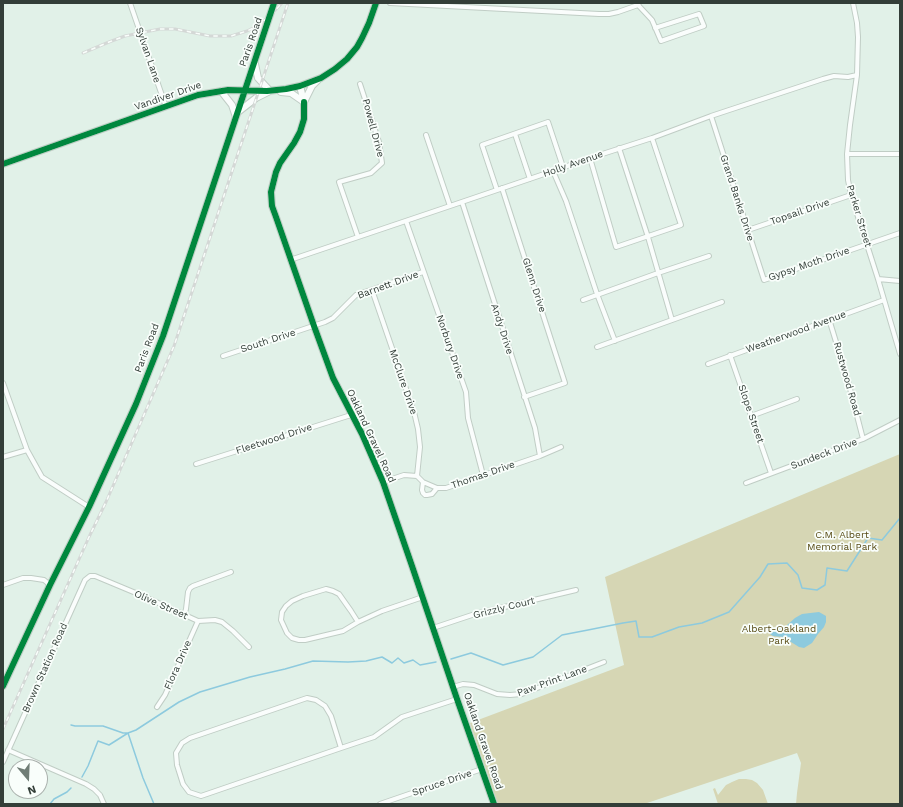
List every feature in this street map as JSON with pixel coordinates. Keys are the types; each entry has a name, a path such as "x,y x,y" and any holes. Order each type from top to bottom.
{"main road":[{"name":"Paris Road","path":"3,686 136,404 163,336 274,3"},
{"name":"Vandiver Drive","path":"3,164 198,95 228,90 272,91 300,86 321,78 335,69 357,46 369,23 376,3"},
{"path":"254,62 258,78 272,91"},
{"path":"221,91 232,104 237,115 256,98 272,91 291,93 304,102 312,86 321,78"},
{"name":"Oakland Gravel Road","path":"300,86 304,102 304,119 300,132 280,163 276,172 271,192 272,206 333,378 362,434 383,482 494,804"}],"street":[{"name":"Sylvan Lane","path":"130,3 166,107"},
{"path":"390,3 599,14 618,12 639,4 652,20 660,41 704,26 699,14 656,28"},
{"name":"Parker Street","path":"853,3 858,37 857,75 847,154 848,180 851,195 900,354"},
{"name":"Holly Avenue","path":"290,260 822,79 834,76 848,77 857,75"},
{"name":"Powell Drive","path":"358,237 339,182 371,173 382,163 379,142 360,84"},
{"name":"Grand Banks Drive","path":"711,116 764,280"},
{"path":"497,190 482,144 548,122 563,167"},
{"path":"515,134 530,179"},
{"path":"426,135 450,206"},
{"path":"590,158 616,247 648,237 681,224 652,138"},
{"path":"619,148 648,237 672,320"},
{"path":"847,154 900,154"},
{"path":"553,171 566,201 597,294 615,340"},
{"name":"Glenn Drive","path":"502,188 565,383 524,397"},
{"name":"Topsail Drive","path":"748,230 851,195"},
{"name":"Andy Drive","path":"462,202 535,428 540,456"},
{"name":"Norbury Drive","path":"406,221 466,392 468,418 483,475"},
{"name":"Gypsy Moth Drive","path":"764,280 900,233"},
{"path":"583,300 658,272 709,256"},
{"name":"Barnett Drive","path":"314,326 333,318 356,295 423,272"},
{"path":"878,279 900,281"},
{"name":"McClure Drive","path":"372,290 414,412 420,447 417,476"},
{"name":"Weatherwood Avenue","path":"708,364 884,300"},
{"path":"597,347 722,302"},
{"name":"Rustwood Road","path":"829,319 864,439"},
{"name":"South Drive","path":"223,356 314,326"},
{"name":"Slope Street","path":"730,355 771,474"},
{"path":"3,383 26,450 42,477 88,508"},
{"path":"751,416 798,399"},
{"name":"Fleetwood Drive","path":"196,464 351,415"},
{"name":"Sundeck Drive","path":"746,483 864,439 900,420"},
{"name":"Thomas Drive","path":"417,476 423,482 437,488 446,488 540,456 561,447"},
{"path":"3,457 26,450"},
{"path":"383,482 404,475 417,476"},
{"path":"423,482 422,490 425,495 432,494 437,488"},
{"path":"184,616 190,588 231,572"},
{"name":"Olive Street","path":"90,576 95,576 198,621 215,620 222,622 233,630 249,647"},
{"name":"Brown Station Road","path":"3,762 85,580 90,576"},
{"path":"3,585 23,578 31,578 44,580 50,585"},
{"path":"358,622 339,594 326,590 292,601 282,612 281,620 287,633 292,638 306,640 343,631 382,611 423,598"},
{"name":"Grizzly Court","path":"433,628 475,614 576,590"},
{"name":"Flora Drive","path":"157,707 165,695 198,621"},
{"name":"Paw Print Lane","path":"454,688 462,684 474,685 497,694 522,694 604,662"},
{"path":"341,748 331,716 324,706 316,700 307,698 190,738 182,743 176,753 177,764 183,784 189,792 201,796 374,737 402,717 457,699"},
{"path":"8,750 86,784 100,795 104,804"},
{"name":"Spruce Drive","path":"380,804 482,769"}],"green space":[{"name":"Albert-Oakland Park","path":"900,454 900,804 796,804 801,763 797,753 644,804 498,804 470,723 624,665 605,577"},
{"path":"739,779 752,780 757,783 763,790 768,804 718,804 713,789 715,788 718,795 726,785"}],"water":[{"path":"819,612 826,616 824,627 812,643 804,648 799,647 783,637 773,636 770,634 771,630 786,626 802,614"}],"waterway":[{"path":"451,659 471,653 503,665 533,657 562,635 636,621 639,637 652,637 679,627 702,623 729,612 760,577 768,564 787,563 798,575 802,588 817,590 825,585 827,568 847,571 868,538 882,540 900,518"},
{"path":"71,725 103,726 123,733 128,733 136,730 179,702 200,692 250,677 313,661 366,661 382,657 392,663 398,658 404,663 413,660 420,665 436,662"},
{"path":"82,777 98,741 109,745 128,733 143,778 154,804"},
{"path":"50,804 54,799 71,788"}],"railway":[{"path":"83,53 125,36 160,29 175,29 210,36 231,36 255,27 269,17 282,3"},
{"path":"3,729 106,502 174,346 288,3"}],"cycle path":[{"path":"3,686 50,585 89,507 136,404 163,336 274,3"},
{"path":"3,164 198,95 228,90 267,91 286,89 300,86 321,78 347,59 357,47 369,23 376,3"},
{"path":"304,102 304,119 300,132 280,163 276,172 271,192 272,206 333,378 362,434 383,482 494,804"}],"park label":[{"name":"C.M. Albert Memorial Park","path":"842,540"}]}
